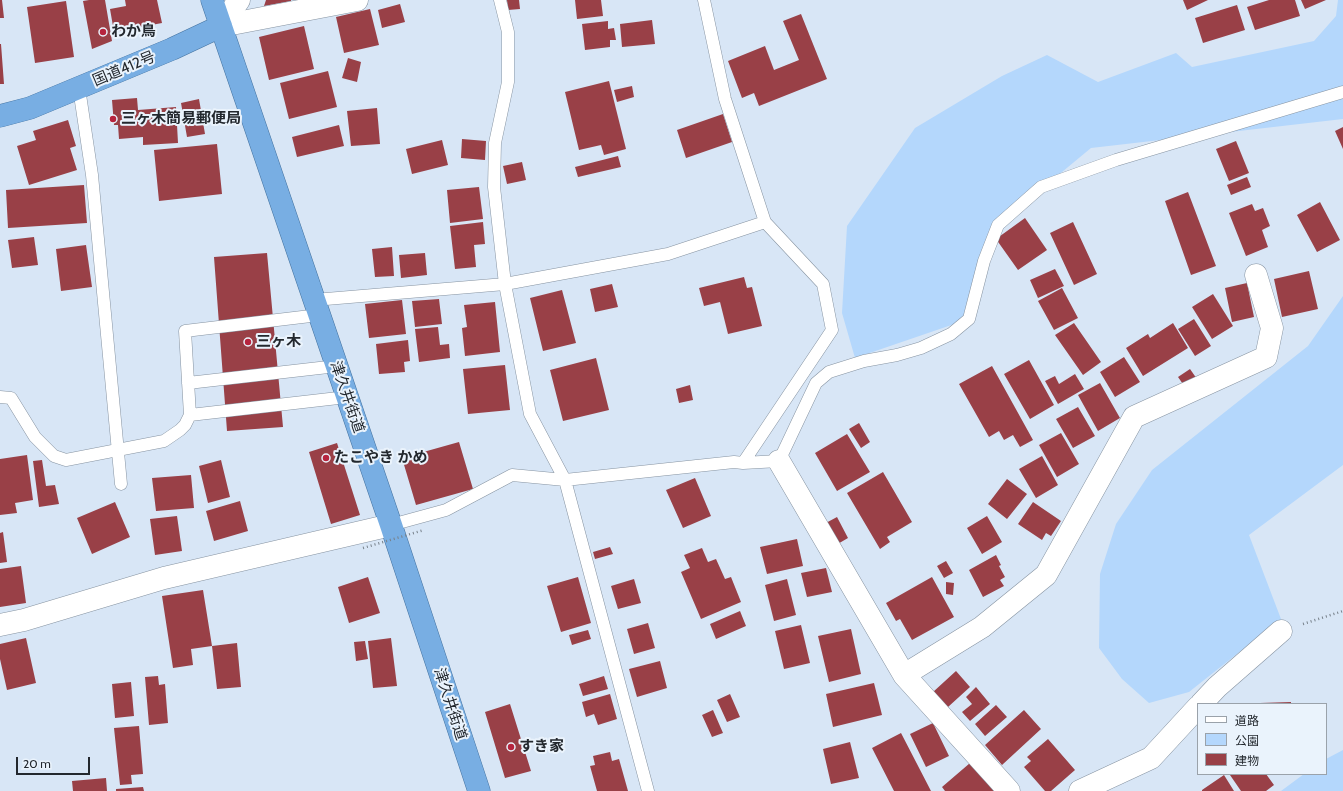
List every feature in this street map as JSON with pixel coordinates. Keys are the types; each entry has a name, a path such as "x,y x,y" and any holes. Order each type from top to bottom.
{"highway":[{"path":"212,0 220,26"},
{"name":"国道412号","path":"0,116 30,108 79,88 172,49 220,26"},
{"name":"津久井街道","path":"220,26 337,366 479,791"}],"street":[{"path":"220,26 239,0"},
{"path":"220,26 357,0"},
{"path":"904,675 982,627 1046,575 1134,417 1266,357 1272,328 1256,275"},
{"path":"779,462 904,675 1010,791"},
{"path":"0,625 24,620 164,578 391,526"},
{"path":"1202,703 1217,687 1281,631"},
{"path":"1080,791 1151,758 1197,708"}],"lane":[{"path":"500,0 508,32 508,82 495,143 494,187 505,284 530,414 565,480 648,791"},
{"path":"704,0 725,99 765,222 823,284 832,330 743,463"},
{"path":"79,88 92,175 121,484"},
{"path":"391,526 446,510 512,475 565,480 734,462 779,462 816,383 829,372 864,361 897,355 921,348 951,334 969,320 984,261 998,224 1041,187 1116,160 1343,92"},
{"path":"0,397 11,398 35,437 54,456 66,460 164,441 185,425 190,415 185,331 316,307 505,284 668,254 765,222"},
{"path":"188,382 337,366"},
{"path":"190,415 347,397"}],"path":[{"path":"363,548 424,530"},
{"path":"1281,631 1343,611"}],"green space":[{"path":"1338,0 1343,0 1343,119 1091,148 998,225 969,319 855,358 842,313 847,226 915,128 1002,76 1047,55 1098,82 1176,53 1192,67 1314,41 1336,16"},
{"path":"1343,296 1343,465 1249,535 1281,619 1189,692 1149,703 1122,679 1099,648 1100,574 1116,524 1152,470 1308,346"},
{"path":"1343,750 1343,791 1281,791 1303,775 1327,775 1327,758"}],"building":[{"path":"0,0 2,0 4,18 0,18"},
{"path":"105,0 112,41 92,49 83,1"},
{"path":"125,0 157,0 162,23 114,32 110,9 126,6"},
{"path":"266,0 291,0 291,1 264,6"},
{"path":"507,0 519,0 520,9 508,10"},
{"path":"575,0 601,0 603,16 577,19"},
{"path":"1183,0 1208,0 1187,10"},
{"path":"1269,0 1295,0 1300,16 1255,30 1247,7"},
{"path":"1301,0 1326,0 1305,9"},
{"path":"66,1 74,57 35,63 27,7"},
{"path":"400,4 405,22 382,28 378,10"},
{"path":"1237,5 1245,30 1203,43 1195,18"},
{"path":"370,9 379,45 344,53 336,17"},
{"path":"801,14 827,79 759,106 754,93 742,98 728,61 765,46 774,70 799,60 783,21"},
{"path":"652,20 655,44 622,47 620,24"},
{"path":"608,21 608,29 614,28 616,40 610,40 610,47 585,50 582,24"},
{"path":"304,26 314,69 269,80 259,37"},
{"path":"1,44 4,84 0,84"},
{"path":"348,58 361,62 357,82 342,78"},
{"path":"328,71 337,107 289,119 280,83"},
{"path":"609,81 626,149 604,155 601,145 579,150 565,92"},
{"path":"632,86 634,97 617,102 614,90"},
{"path":"137,98 138,110 176,107 178,143 143,145 143,137 119,139 118,125 114,125 112,100"},
{"path":"199,99 205,134 187,137 181,103"},
{"path":"377,108 380,144 351,146 347,111"},
{"path":"723,114 732,142 686,158 677,130"},
{"path":"68,120 76,146 70,148 77,170 29,185 17,146 36,140 33,131"},
{"path":"339,125 344,146 297,157 292,137"},
{"path":"1343,127 1343,149 1335,131"},
{"path":"462,139 486,141 485,160 461,158"},
{"path":"442,140 448,165 412,174 406,149"},
{"path":"1236,141 1249,173 1229,181 1216,149"},
{"path":"217,144 222,194 159,201 154,150"},
{"path":"618,156 621,167 578,177 575,167"},
{"path":"522,162 526,180 507,184 503,166"},
{"path":"1247,177 1251,187 1231,195 1227,185"},
{"path":"84,185 87,223 8,228 6,190"},
{"path":"479,187 483,219 450,223 447,190"},
{"path":"1188,192 1216,266 1191,275 1165,201"},
{"path":"1320,202 1340,240 1317,252 1297,215"},
{"path":"1252,204 1255,211 1263,208 1270,226 1262,230 1268,247 1246,256 1229,213"},
{"path":"1025,218 1047,250 1018,270 996,239"},
{"path":"483,222 485,244 474,245 476,267 455,269 450,226"},
{"path":"1073,222 1097,274 1074,285 1050,233"},
{"path":"34,237 38,265 12,268 8,240"},
{"path":"86,245 92,287 61,291 56,249"},
{"path":"392,247 394,276 375,277 372,249"},
{"name":"三ヶ木","path":"267,253 283,427 227,431 214,257"},
{"path":"425,253 427,275 401,278 399,255"},
{"path":"1055,269 1064,286 1038,298 1030,280"},
{"path":"1309,271 1318,309 1282,317 1274,279"},
{"path":"744,277 747,288 752,287 762,326 728,334 720,302 704,306 699,288"},
{"path":"1247,283 1254,317 1232,322 1225,288"},
{"path":"612,284 618,307 595,312 590,289"},
{"path":"1062,288 1078,318 1054,330 1038,301"},
{"path":"562,290 576,343 543,351 530,298"},
{"path":"1213,294 1233,326 1212,339 1192,307"},
{"path":"439,299 442,324 415,327 412,301"},
{"path":"402,300 406,334 369,338 365,304"},
{"path":"495,302 500,352 465,356 462,328 467,327 464,305"},
{"path":"1194,319 1211,346 1195,356 1178,329"},
{"path":"1074,323 1101,362 1083,375 1055,335"},
{"path":"1173,323 1188,348 1143,376 1126,348 1148,334 1150,338"},
{"path":"438,327 440,345 449,344 450,358 419,362 415,329"},
{"path":"408,340 410,361 404,362 405,372 379,374 376,344"},
{"path":"1124,357 1140,382 1115,397 1100,372"},
{"path":"596,358 609,410 563,421 550,370"},
{"path":"1029,360 1054,405 1030,419 1004,374"},
{"path":"505,365 510,410 468,414 463,369"},
{"path":"992,366 1033,440 1020,447 1013,435 1004,440 999,431 989,437 959,384"},
{"path":"1190,369 1197,379 1185,387 1178,377"},
{"path":"1075,374 1084,389 1058,404 1045,381 1055,376 1059,384"},
{"path":"1100,383 1120,418 1098,431 1078,395"},
{"path":"690,385 693,400 679,403 676,389"},
{"path":"1078,407 1095,436 1073,448 1056,419"},
{"path":"859,423 870,442 861,448 849,429"},
{"path":"1061,433 1079,464 1057,477 1039,445"},
{"path":"847,434 870,472 837,491 815,453"},
{"path":"459,442 473,489 416,505 402,458"},
{"path":"337,443 360,515 331,524 309,452"},
{"path":"27,455 33,500 15,503 17,513 0,515 0,459"},
{"path":"1042,456 1058,485 1036,498 1019,469"},
{"path":"42,460 46,486 55,485 59,504 39,507 33,461"},
{"path":"221,460 230,497 208,503 199,466"},
{"path":"883,472 912,522 887,537 890,542 880,549 847,493"},
{"path":"191,475 194,508 156,511 152,478"},
{"path":"695,478 711,516 683,528 666,490"},
{"path":"1007,479 1027,494 1007,519 988,504"},
{"path":"240,501 248,531 214,541 206,511"},
{"path":"115,502 130,537 92,554 77,518"},
{"path":"1033,502 1061,521 1051,536 1046,533 1042,540 1018,524"},
{"path":"177,516 182,551 155,555 150,519"},
{"path":"987,516 1002,542 982,554 967,528"},
{"path":"837,517 848,538 836,545 824,524"},
{"path":"3,532 7,562 0,563 0,533"},
{"path":"797,539 803,566 767,574 760,547"},
{"path":"610,547 613,554 595,559 593,552"},
{"path":"702,548 708,562 716,559 725,579 731,577 741,602 701,619 681,572 690,568 684,555"},
{"path":"996,555 1001,565 999,566 1005,577 1000,580 1004,586 983,597 969,570"},
{"path":"946,561 953,573 944,578 937,566"},
{"path":"21,566 26,603 0,607 0,569"},
{"path":"826,568 832,592 807,597 801,573"},
{"path":"368,577 380,613 349,623 338,587"},
{"path":"578,577 591,623 561,632 547,586"},
{"path":"932,577 954,617 912,640 900,619 896,621 886,603"},
{"path":"634,579 641,603 618,609 611,586"},
{"path":"787,579 796,615 774,621 765,585"},
{"path":"946,582 954,583 953,595 946,594"},
{"path":"203,590 212,646 191,649 193,665 173,668 162,596"},
{"path":"740,611 746,626 716,639 710,624"},
{"path":"648,623 655,648 634,654 627,629"},
{"path":"801,625 810,663 784,669 775,631"},
{"path":"851,629 861,674 829,682 818,636"},
{"path":"588,630 591,639 572,645 569,635"},
{"path":"26,638 36,683 7,690 0,659 0,644"},
{"path":"391,638 397,686 373,688 368,641"},
{"path":"365,641 368,659 356,661 354,642"},
{"path":"237,643 241,687 217,689 212,646"},
{"path":"660,661 667,688 637,697 629,669"},
{"path":"956,671 970,687 948,707 933,692"},
{"path":"158,676 159,685 165,684 168,723 149,725 145,677"},
{"path":"604,676 608,689 583,696 579,684"},
{"path":"131,682 134,716 115,718 112,684"},
{"path":"874,683 882,715 833,727 826,694"},
{"path":"976,687 990,704 970,721 962,712 972,704 966,697"},
{"path":"610,694 617,719 598,725 594,714 586,717 582,702"},
{"path":"730,694 740,717 727,722 717,700"},
{"path":"1291,702 1291,703 1260,703"},
{"path":"510,704 531,771 505,778 485,712"},
{"path":"996,705 1007,717 985,736 975,724"},
{"path":"713,710 723,733 712,737 702,715"},
{"path":"1024,710 1041,729 1002,765 985,745"},
{"path":"933,723 949,756 926,767 910,734"},
{"path":"139,726 143,774 131,775 132,784 120,785 114,728"},
{"path":"901,733 931,791 894,791 872,748"},
{"path":"1048,739 1075,770 1051,791 1045,791 1024,767 1031,761 1027,757"},
{"path":"850,742 859,778 831,784 823,749"},
{"path":"610,752 612,761 619,759 628,791 597,791 590,766 595,765 593,756"},
{"path":"970,763 994,791 945,791 942,787"},
{"path":"1224,775 1234,791 1202,791 1202,790"},
{"path":"1230,775 1267,775 1274,785 1266,791 1241,791"},
{"path":"106,778 107,791 73,791 72,781"},
{"path":"143,787 144,791 116,791 116,789"}],"place":[{"name":"わか鳥","path":"103,32"},
{"name":"三ヶ木簡易郵便局","path":"113,119"},
{"name":"三ヶ木","path":"248,342"},
{"name":"たこやき かめ","path":"326,458"},
{"name":"すき家","path":"511,747"}]}
